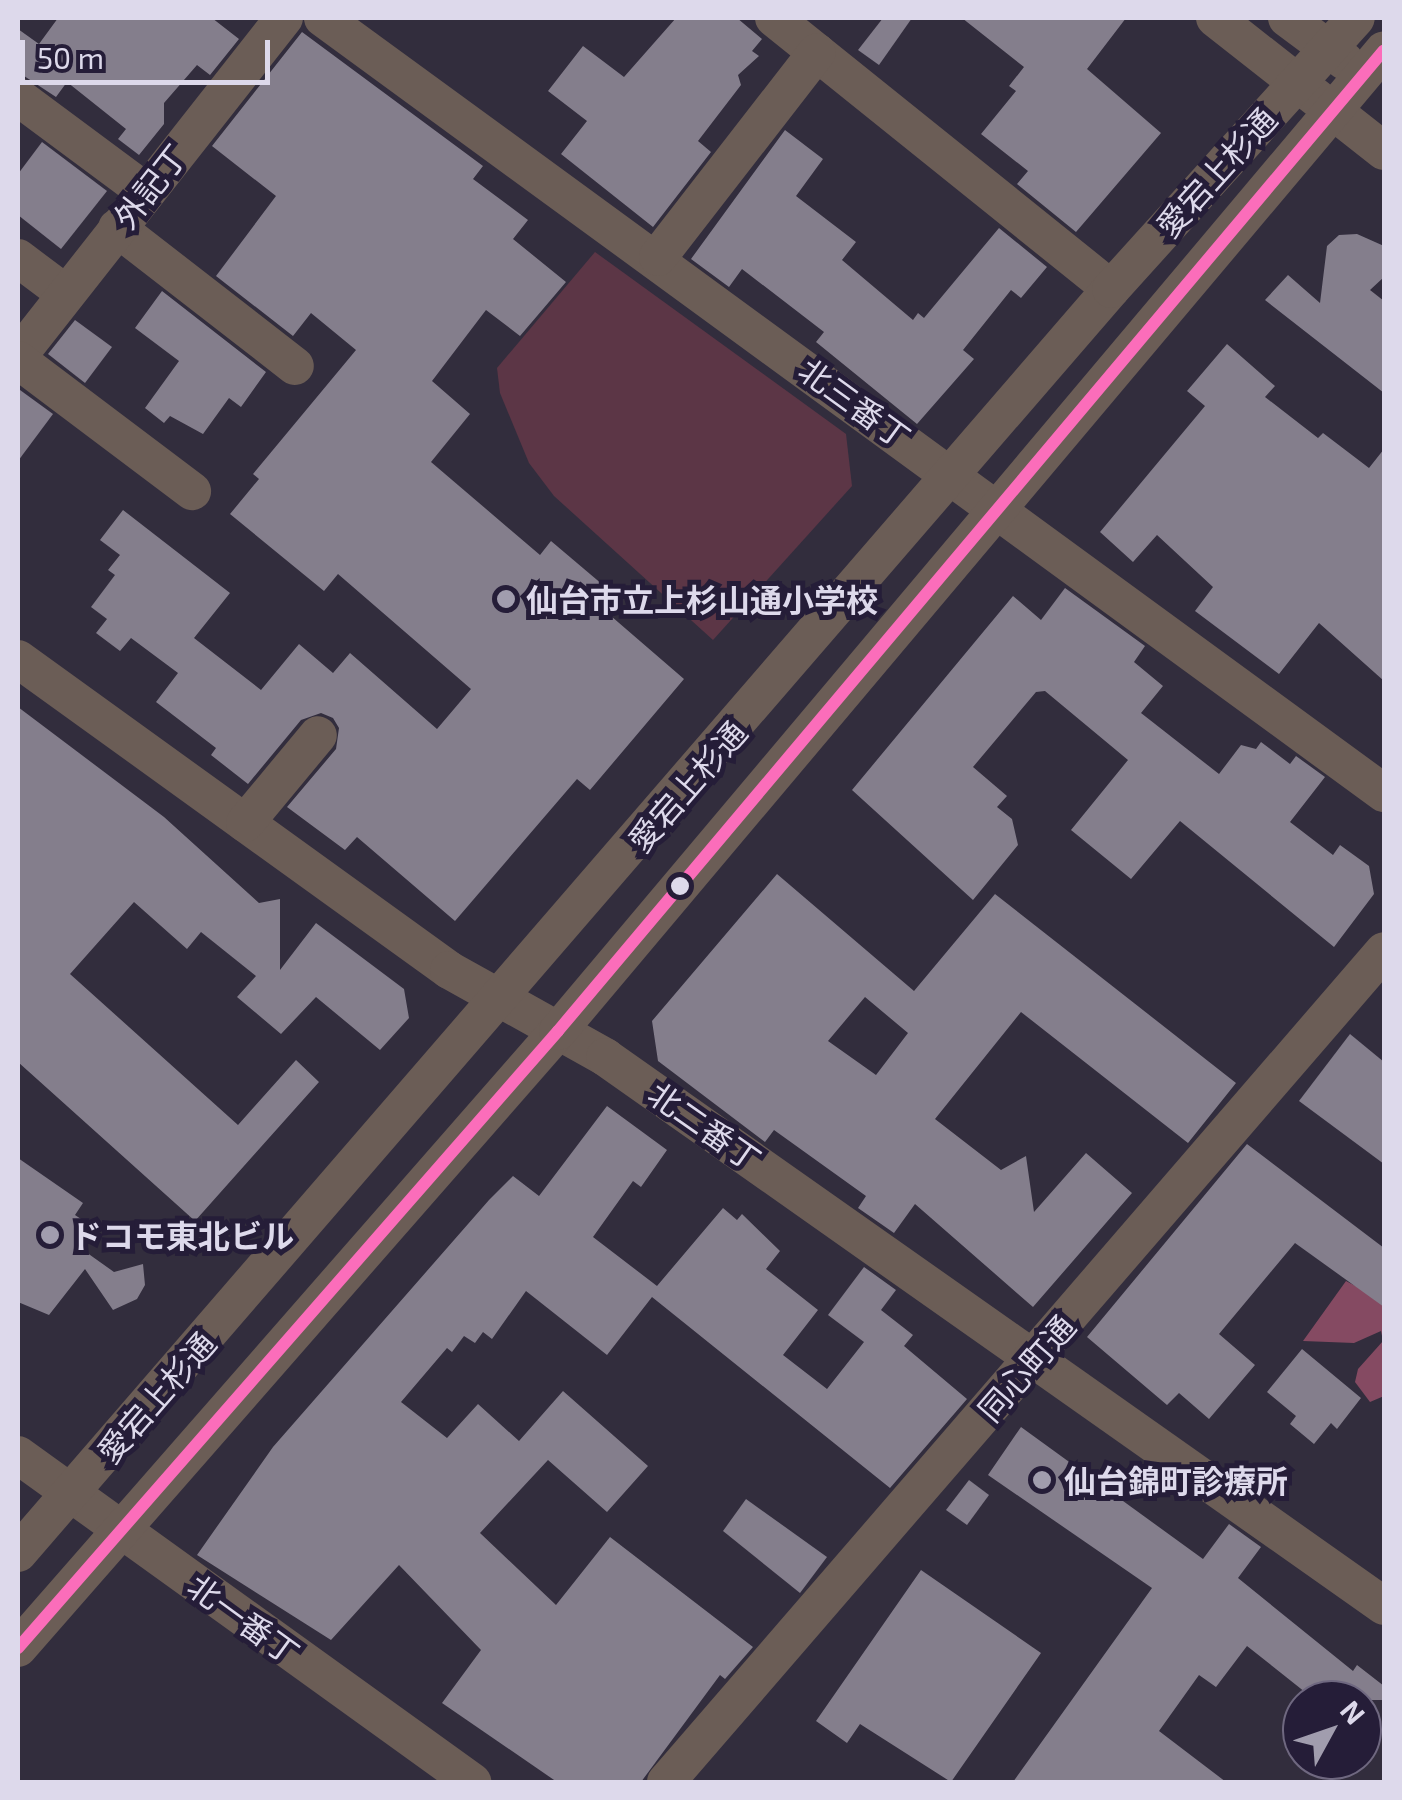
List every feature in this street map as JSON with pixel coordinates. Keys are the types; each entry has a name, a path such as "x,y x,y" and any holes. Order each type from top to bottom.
{"street":[{"name":"外記丁","path":"18,358 284,18"},
{"name":"北三番丁","path":"324,18 658,257 1384,792"},
{"path":"774,18 1111,289"},
{"path":"1215,18 1384,151"},
{"path":"1287,18 1328,48 1378,72"},
{"name":"愛宕上杉通","path":"18,1553 502,1000 1111,289 1356,18"},
{"path":"658,257 817,52"},
{"name":"愛宕上杉通","path":"18,1648 558,1031 1334,111 1378,72"},
{"path":"18,97 146,192"},
{"path":"117,228 296,366"},
{"path":"18,258 66,294"},
{"path":"18,358 192,491"},
{"name":"北二番丁","path":"18,659 449,970 605,1057 1384,1606"},
{"path":"244,823 318,735"},
{"name":"同心町通","path":"666,1782 1384,951"},
{"name":"北一番丁","path":"18,1455 472,1782"}],"shaded area":[{"path":"595,252 846,434 852,486 713,640 554,496 529,463 500,393 497,368"},
{"path":"1346,1281 1384,1301 1384,1396 1370,1402 1355,1382 1358,1369 1383,1341 1381,1331 1354,1343 1303,1341"}],"building":[{"path":"58,18 212,18 239,39 210,75 197,65 164,103 164,124 139,155 118,139 126,129 67,82 56,97 18,72 18,29 39,44"},
{"path":"676,18 737,18 762,39 752,51 759,56 738,75 741,85 698,141 711,152 653,227 561,154 587,121 548,91 583,46 624,77"},
{"path":"883,18 912,18 879,65 858,50"},
{"path":"962,18 1126,18 1087,69 1161,133 1076,232 1017,184 1028,171 981,134 1016,91 1009,86 1024,67"},
{"path":"302,32 483,166 473,179 528,220 513,239 566,282 520,336 486,310 432,381 470,414 431,462 540,555 551,541 616,596 604,610 684,679 590,790 577,779 455,921 357,837 345,850 287,807 336,749 339,728 333,718 321,713 301,720 248,784 211,755 216,748 156,702 178,673 131,638 120,651 96,633 107,619 91,607 115,575 108,570 120,555 100,540 123,510 230,593 194,638 261,690 299,644 333,673 350,653 437,729 471,689 338,574 324,591 230,514 259,479 253,474 356,350 311,313 293,336 216,276 276,196 212,146"},
{"path":"785,130 823,159 796,196 856,242 842,260 913,320 918,313 924,318 999,228 1047,267 1021,298 1011,290 963,350 974,359 917,424 816,342 824,332 742,269 729,287 691,259"},
{"path":"42,142 107,191 61,249 18,215 18,174"},
{"path":"1357,234 1384,246 1384,277 1370,290 1384,301 1384,393 1265,300 1288,275 1320,303 1327,246 1339,235"},
{"path":"162,291 266,372 241,407 229,398 203,434 170,416 164,423 145,408 179,361 135,328"},
{"path":"75,320 112,347 85,383 48,354"},
{"path":"1227,344 1275,386 1265,397 1318,438 1323,433 1369,468 1384,449 1384,681 1319,623 1279,674 1195,611 1213,587 1157,535 1133,562 1100,532 1205,406 1187,391"},
{"path":"20,390 53,414 18,461 18,394"},
{"path":"1065,588 1145,646 1134,662 1163,686 1141,713 1219,774 1241,745 1256,749 1261,742 1290,764 1296,756 1325,777 1290,822 1333,855 1340,845 1369,866 1374,894 1334,947 1180,821 1131,879 1071,830 1128,760 1045,691 1036,692 973,767 1007,796 997,807 1012,819 1018,845 973,900 852,790 1013,596 1041,620"},
{"path":"18,707 164,817 259,903 280,899 280,970 316,923 404,989 409,1018 380,1050 316,997 281,1034 237,997 256,976 201,932 187,949 134,902 70,974 238,1125 296,1060 319,1082 195,1221 18,1062"},
{"path":"777,874 914,991 995,894 1236,1083 1188,1143 1021,1012 935,1119 1001,1170 1026,1156 1034,1212 1086,1153 1132,1193 1033,1307 915,1204 894,1233 858,1208 866,1196 774,1130 765,1142 658,1061 652,1021","holes":["865,997 908,1033 876,1075 828,1041"]},
{"path":"1350,1034 1384,1062 1384,1164 1299,1101"},
{"path":"607,1106 667,1150 641,1187 633,1181 593,1237 657,1286 723,1208 737,1220 742,1214 780,1251 766,1269 818,1310 783,1355 827,1389 864,1342 828,1315 864,1267 896,1290 881,1310 913,1335 904,1346 967,1399 890,1488 652,1297 607,1355 526,1291 492,1339 483,1332 475,1343 464,1336 452,1352 447,1348 401,1402 447,1438 478,1404 519,1441 563,1391 648,1466 607,1512 548,1460 480,1533 556,1605 610,1537 753,1647 725,1679 720,1675 641,1782 557,1782 442,1703 481,1650 399,1565 331,1640 197,1555 273,1447 489,1200 513,1176 539,1196"},
{"path":"1247,1144 1384,1248 1384,1307 1295,1243 1219,1334 1255,1365 1209,1419 1179,1393 1167,1405 1087,1337"},
{"name":"ドコモ東北ビル","path":"18,1158 83,1203 75,1215 90,1225 76,1245 114,1272 143,1264 145,1285 137,1299 113,1310 85,1269 49,1315 18,1302"},
{"path":"1302,1349 1361,1398 1337,1429 1331,1423 1314,1444 1290,1424 1296,1416 1267,1392"},
{"path":"1021,1427 1203,1559 1229,1524 1261,1547 1238,1578 1353,1671 1357,1665 1376,1680 1290,1680 1247,1646 1216,1687 1199,1675 1159,1731 1226,1782 1013,1782 1152,1588 988,1475"},
{"path":"969,1480 989,1495 967,1525 946,1510"},
{"path":"746,1499 827,1557 800,1593 723,1531"},
{"path":"921,1570 1041,1653 951,1782 860,1724 847,1743 816,1721"}],"transit line":[{"path":"18,1648 558,1031 1384,50"}],"place":[{"name":"仙台市立上杉山通小学校","path":"506,599"},
{"name":"ドコモ東北ビル","path":"50,1235"},
{"name":"仙台錦町診療所","path":"1042,1480"}]}
